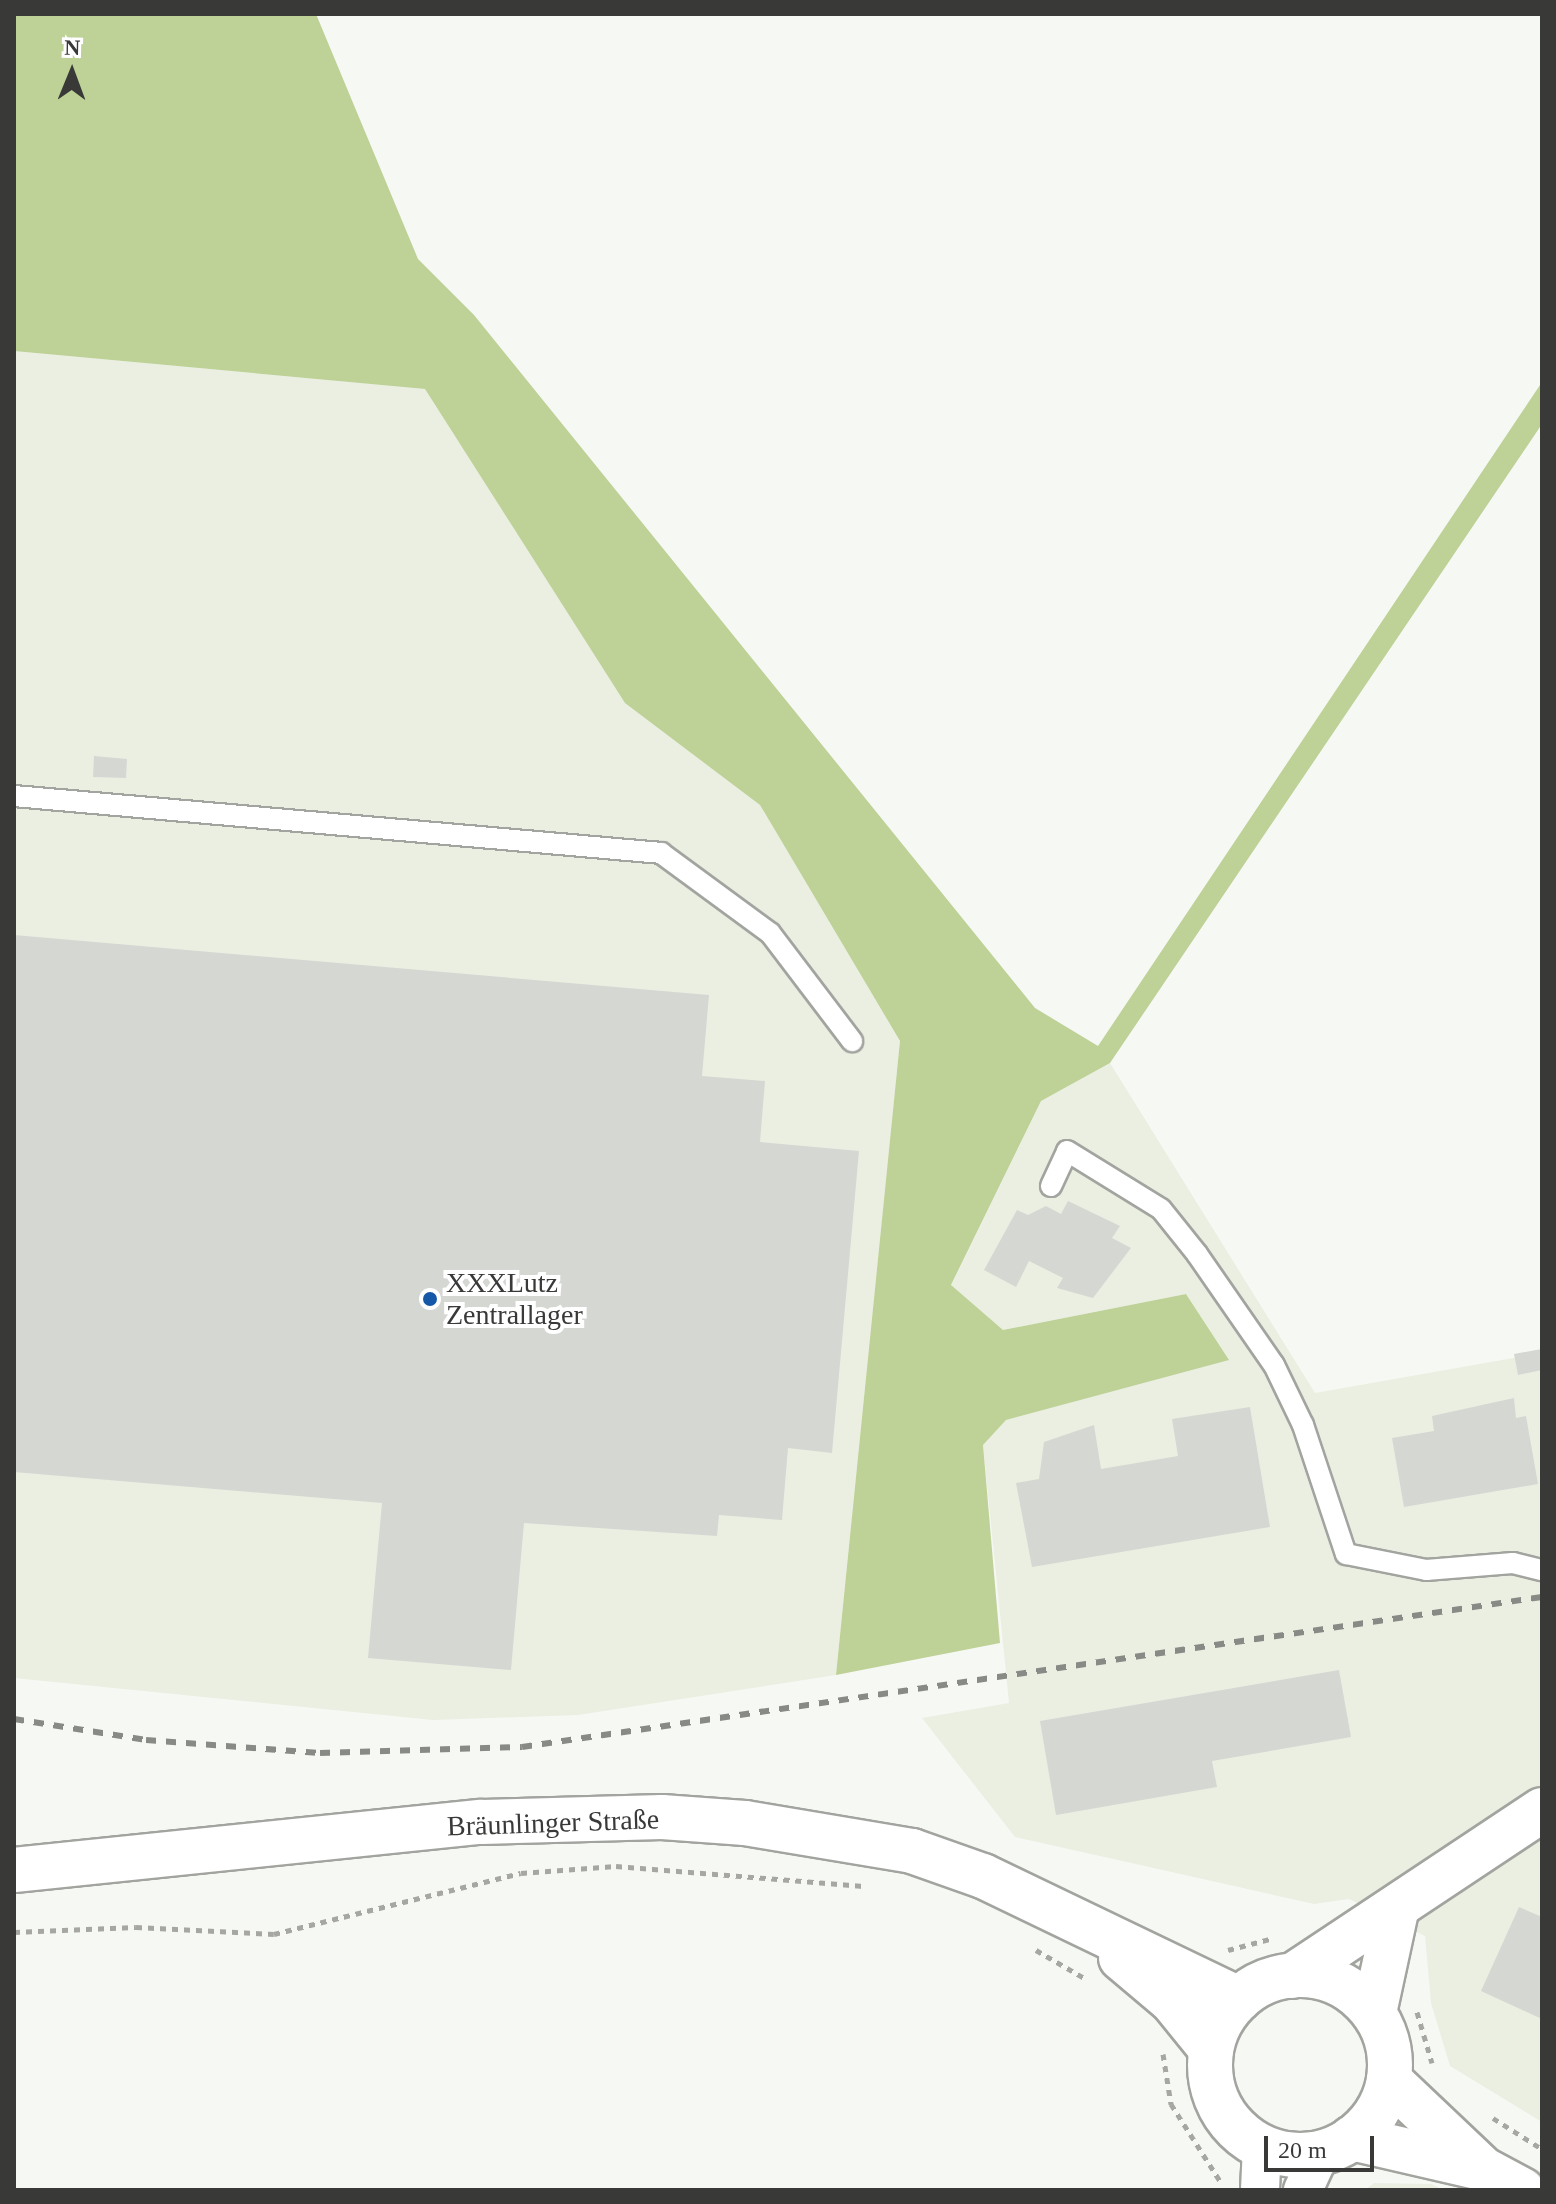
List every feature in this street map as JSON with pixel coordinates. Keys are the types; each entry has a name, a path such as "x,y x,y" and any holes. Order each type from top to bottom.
{"main road":[{"path":"1211,2049 1239,1999 1292,1976 1542,1810"},
{"name":"Bräunlinger Straße","path":"14,1870 482,1822 662,1817 912,1851 1077,1922"},
{"path":"1374,2013 1397,1907"},
{"path":"1077,1922 1239,1999"},
{"path":"1077,1922 1172,2001 1211,2049 1220,2107 1262,2146 1325,2160 1481,2168"},
{"path":"1292,1976 1338,1984 1374,2013 1388,2045 1389,2080 1376,2113 1325,2160"},
{"path":"1389,2080 1481,2168 1522,2190"}],"street":[{"path":"1260,2190 1262,2146"}],"lane":[{"path":"14,796 661,853 770,933 852,1041"},
{"path":"1051,1186 1067,1151 1161,1209 1197,1254 1280,1377 1346,1554 1426,1570 1513,1563 1542,1570"}],"path":[{"path":"14,1932 136,1927 274,1934 521,1873 616,1866 869,1886"},
{"path":"1023,1942 1090,1981"},
{"path":"1162,2047 1171,2104 1225,2190"},
{"path":"1488,2115 1542,2149"}],"shaded area":[{"path":"14,351 425,389 625,702 760,805 900,1041 836,1675 578,1715 433,1720 14,1678"},
{"path":"1110,1063 1315,1393 1542,1353 1542,2122 1450,2066 1431,2003 1425,1936 1349,1899 1314,1904 1015,1837 922,1718 1009,1703 983,1445 1006,1420 1228,1359 1186,1294 1003,1330 951,1286 1041,1101"},
{"path":"1374,2183 1431,2184 1444,2190 1365,2190"}],"green space":[{"path":"14,14 316,14 418,259 474,315 1035,1008 1098,1046 1542,382 1542,424 1110,1063 1041,1101 951,1285 1003,1330 1186,1294 1229,1360 1006,1420 983,1445 1000,1643 836,1675 900,1041 760,805 625,703 425,389 14,351"}],"building":[{"path":"94,756 127,759 126,778 93,777"},
{"name":"XXXLutz Zentrallager","path":"14,935 709,995 702,1076 765,1081 760,1142 859,1151 832,1453 788,1448 782,1520 719,1515 717,1536 524,1523 511,1670 368,1658 382,1503 14,1472"},
{"path":"1068,1201 1120,1226 1112,1238 1131,1248 1093,1298 1057,1288 1063,1278 1029,1261 1016,1287 984,1270 1017,1210 1028,1215 1046,1206 1061,1214"},
{"path":"1542,1349 1542,1370 1518,1375 1514,1354"},
{"path":"1514,1398 1516,1418 1526,1416 1538,1484 1404,1507 1392,1438 1434,1431 1432,1416"},
{"path":"1250,1407 1270,1527 1032,1567 1016,1483 1039,1479 1044,1442 1094,1425 1101,1469 1178,1456 1172,1419"},
{"path":"1339,1670 1351,1737 1212,1761 1217,1787 1056,1815 1040,1721"},
{"path":"1519,1907 1542,1917 1542,2019 1481,1991"}],"railway":[{"path":"14,1719 146,1740 320,1753 522,1747 1542,1597"}],"place":[{"name":"XXXLutz Zentrallager","path":"430,1299"}]}
